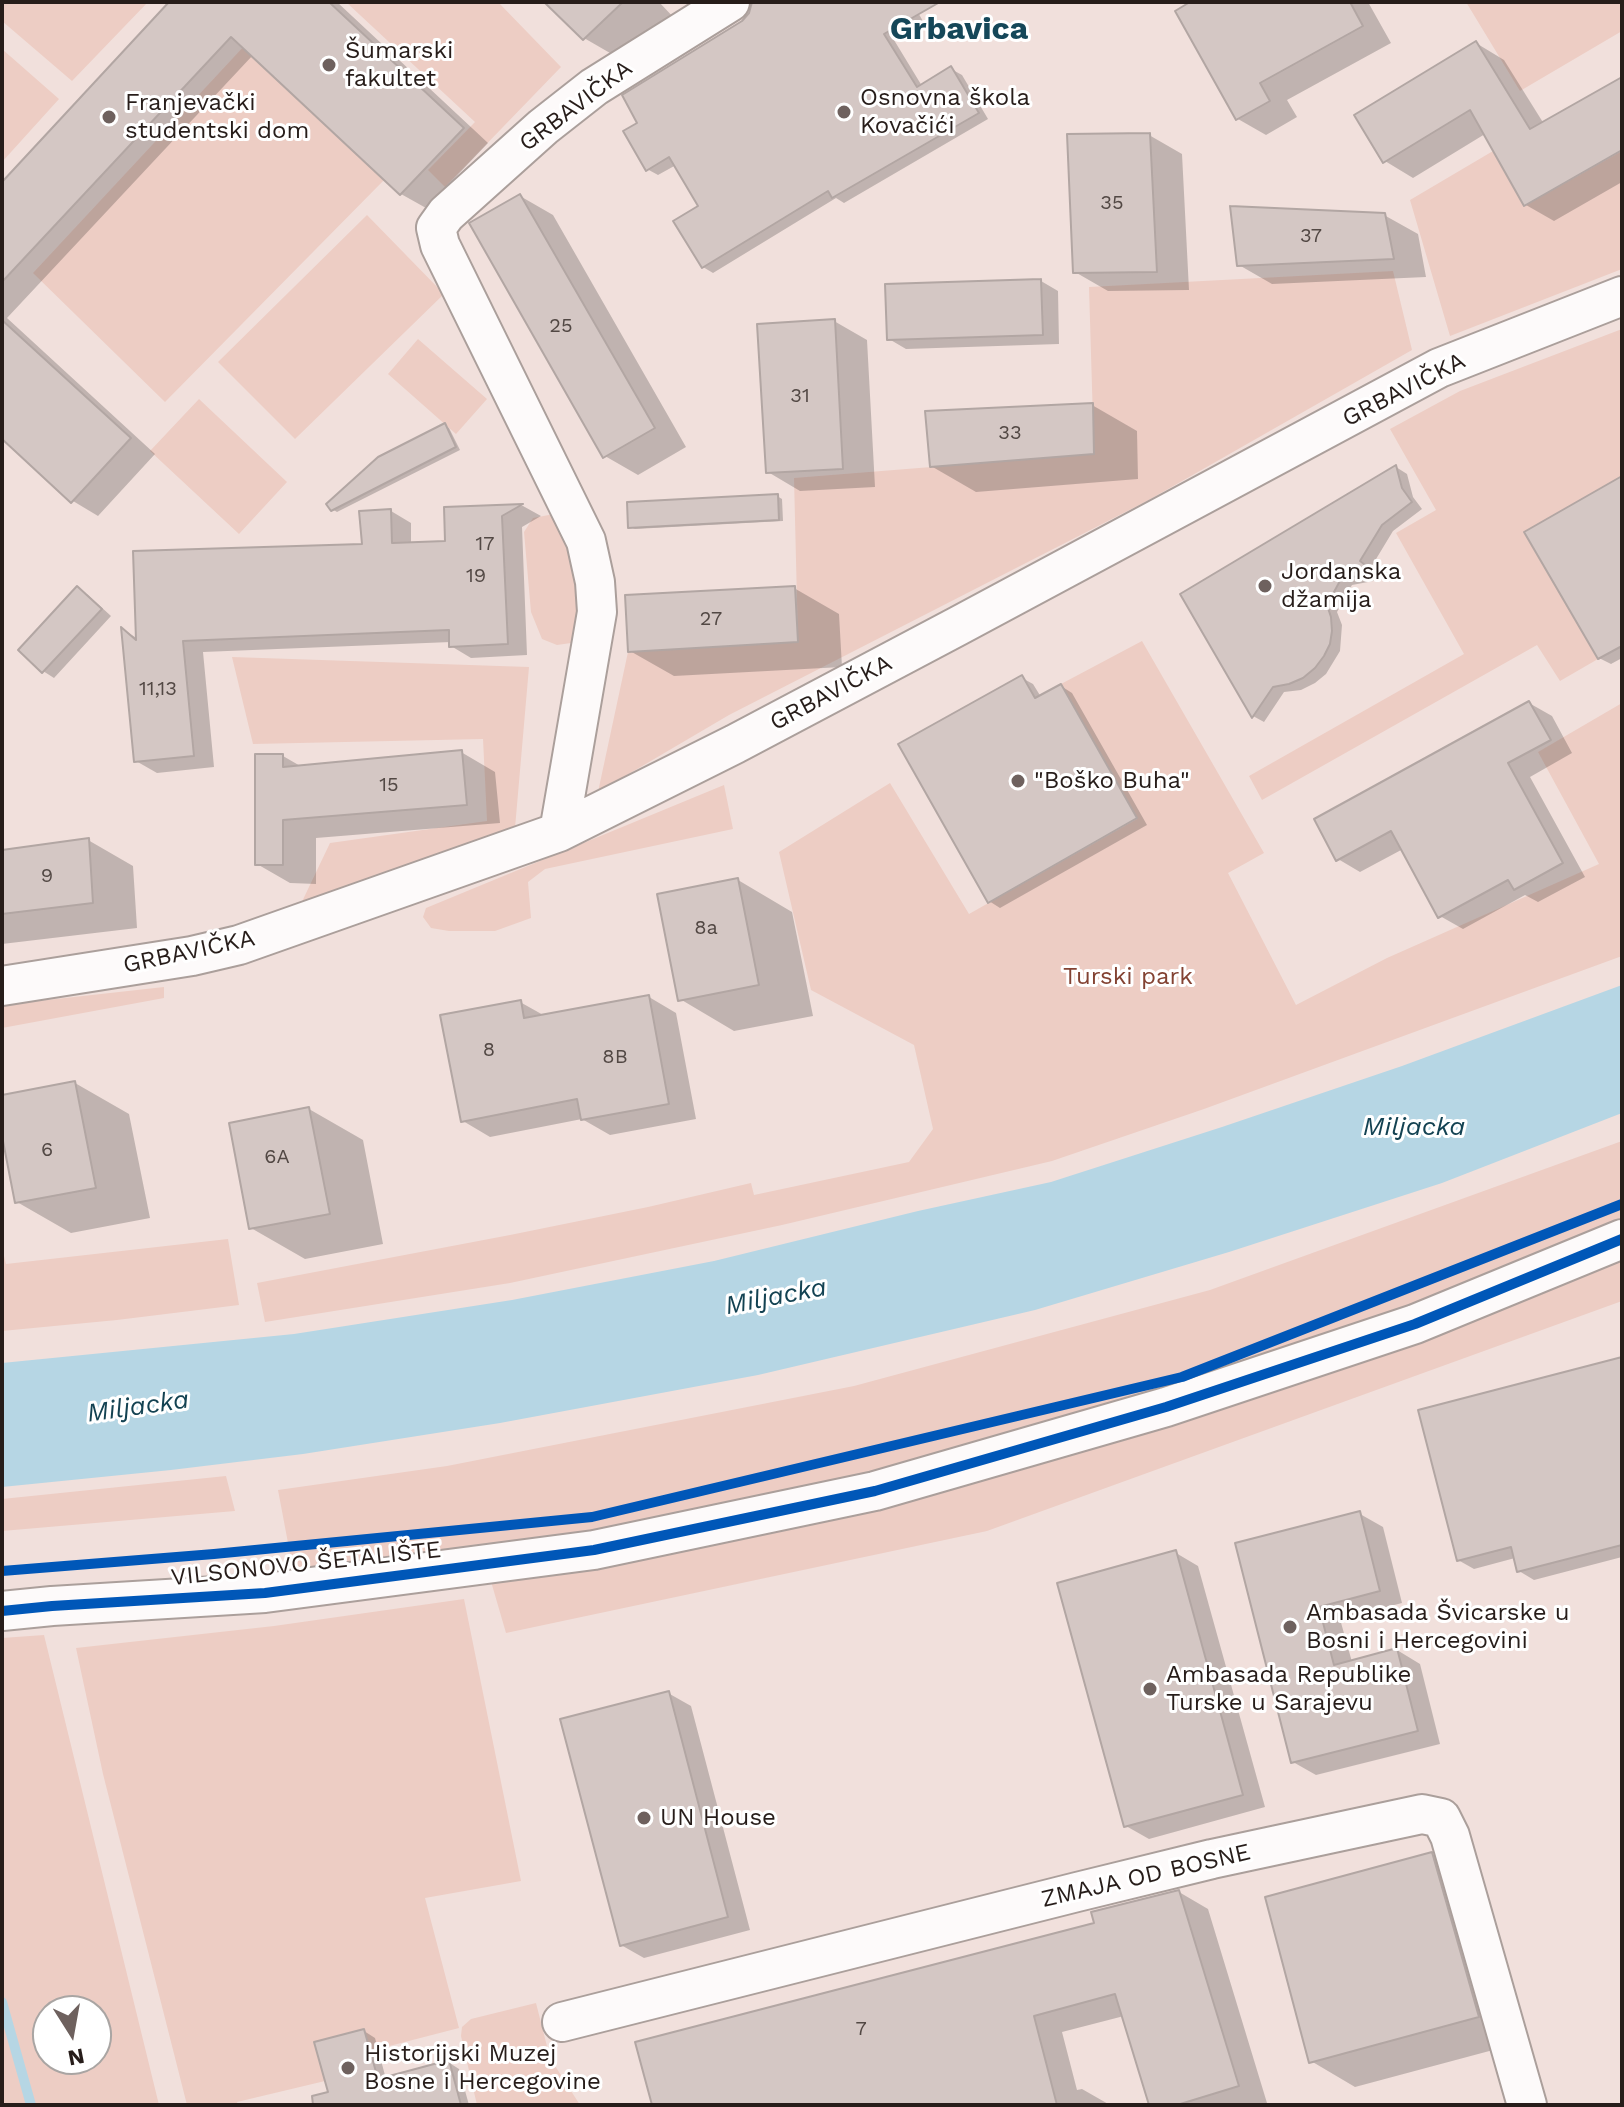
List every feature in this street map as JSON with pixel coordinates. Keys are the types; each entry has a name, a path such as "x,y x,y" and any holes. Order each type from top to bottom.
{"street":[{"name":"GRBAVIČKA","path":"559,832 597,612 595,582 586,541 440,245 436,228 446,214 543,127 594,87 730,2"},
{"name":"GRBAVIČKA","path":"2,986 192,956 239,945 559,832 735,744 1439,368 1622,296"},
{"name":"VILSONOVO ŠETALIŠTE","path":"2,1611 265,1593 594,1550 875,1491 1166,1407 1401,1329 1622,1239"},
{"name":"ZMAJA OD BOSNE","path":"562,2022 1092,1888 1422,1814 1441,1818 1450,1836 1527,2105"}],"green space":[{"path":"2,2 148,2 72,81 2,21"},
{"path":"346,2 498,2 561,67 445,187 428,170 475,122"},
{"path":"1466,2 1622,2 1622,31 1520,91"},
{"path":"246,44 387,177 165,402 33,273"},
{"path":"2,49 59,99 2,162"},
{"path":"1493,151 1524,206 1622,151 1622,269 1450,336 1410,200"},
{"path":"367,215 444,294 295,439 218,362"},
{"path":"1393,271 1412,350 1147,501 729,715 598,792 628,652 798,642 794,478 1094,454 1089,287"},
{"path":"1622,329 1622,476 1524,532 1598,659 1560,681 1537,645 1262,800 1249,776 1464,654 1396,533 1436,510 1390,429 1460,391"},
{"path":"418,339 487,399 456,434 388,374"},
{"path":"199,399 287,482 239,534 150,451"},
{"path":"554,514 580,559 578,642 557,645 542,639 531,612 524,532 533,518"},
{"name":"Turski park","path":"1142,641 1264,853 1228,873 1296,1005 1387,958 1599,864 1538,752 1622,703 1622,956 1204,1109 1052,1161 782,1225 510,1283 265,1322 257,1283 510,1235 751,1183 754,1195 909,1162 933,1129 914,1045 811,990 779,852 890,783 969,914 1137,819 1061,684"},
{"path":"232,657 529,667 515,828 298,910 330,843 487,821 483,739 253,744"},
{"path":"724,785 733,829 545,869 528,882 531,918 495,931 449,931 431,928 423,917 426,908"},
{"path":"164,987 164,998 2,1028 2,1005"},
{"path":"1622,1141 1622,1301 987,1531 506,1633 490,1578 298,1596 278,1490 447,1466 854,1386 1210,1290"},
{"path":"228,1239 239,1305 2,1331 2,1248 6,1264"},
{"path":"226,1476 235,1511 2,1531 2,1499"},
{"path":"464,1599 521,1881 425,1898 459,2028 370,2051 364,2029 315,2042 325,2081 237,2102 238,2105 187,2105 103,1774 76,1648 274,1626"},
{"path":"44,1635 159,2105 2,2105 2,1638"},
{"path":"536,2003 550,2058 580,2105 477,2105 461,2036 462,2027 471,2019"}],"water":[{"name":"Miljacka","path":"1622,985 1622,1113 1442,1183 1229,1252 1035,1310 758,1375 500,1423 303,1454 2,1487 2,1363 294,1334 512,1300 714,1261 1051,1182 1402,1066"}],"building":[{"path":"169,2 329,2 464,128 400,195 231,37 2,282 2,182"},
{"path":"544,2 623,2 583,40"},
{"path":"752,2 940,2 884,34 917,87 951,66 979,113 832,198 828,191 702,268 673,221 698,206 669,157 646,171 623,131 637,123 622,95 742,21 749,13"},
{"path":"1190,2 1350,2 1363,26 1260,83 1270,101 1236,120 1175,11"},
{"path":"1476,41 1530,129 1622,77 1622,150 1524,206 1470,110 1383,163 1354,115"},
{"path":"1150,133 1157,272 1073,273 1067,134"},
{"path":"520,194 655,428 603,458 469,223"},
{"path":"1230,206 1385,213 1394,259 1237,266"},
{"path":"1041,279 1043,335 887,340 885,284"},
{"path":"835,319 843,469 766,473 757,324"},
{"path":"2,320 131,438 71,503 2,439"},
{"path":"1093,403 1094,454 930,467 925,411"},
{"path":"445,423 456,447 331,511 326,504 378,457"},
{"name":"Jordanska džamija","path":"1396,465 1402,488 1412,502 1382,525 1360,561 1376,573 1341,579 1327,605 1332,631 1324,656 1303,678 1273,687 1252,718 1180,594"},
{"path":"1622,476 1622,646 1598,659 1524,532"},
{"path":"778,494 779,520 628,528 627,502"},
{"path":"523,504 502,516 508,644 449,647 449,630 183,641 194,756 134,762 121,627 136,640 133,551 362,544 359,511 391,509 392,543 445,541 444,507"},
{"path":"77,586 102,609 42,673 18,650"},
{"path":"795,586 798,642 628,652 625,595"},
{"name":"\"Boško Buha\"","path":"1022,675 1035,698 1061,684 1137,818 988,903 898,744"},
{"path":"1529,701 1551,740 1508,763 1563,863 1514,890 1508,880 1438,918 1391,831 1336,861 1314,819"},
{"path":"462,750 467,805 283,820 283,865 255,865 255,754 283,754 283,767"},
{"path":"89,838 93,903 2,914 2,850"},
{"path":"738,878 759,985 678,1001 657,894"},
{"path":"649,995 669,1104 581,1120 577,1099 461,1122 440,1015 521,1000 524,1018"},
{"path":"75,1081 96,1188 15,1203 2,1136 2,1095"},
{"path":"309,1107 330,1214 249,1229 229,1123"},
{"path":"1622,1357 1622,1545 1517,1572 1511,1547 1457,1561 1418,1410"},
{"name":"Ambasada Švicarske u Bosni i Hercegovini","path":"1360,1511 1380,1591 1319,1607 1334,1665 1397,1648 1418,1731 1291,1763 1235,1543"},
{"name":"Ambasada Republike Turske u Sarajevu","path":"1176,1550 1243,1795 1124,1827 1057,1583"},
{"name":"UN House","path":"669,1691 728,1917 620,1946 560,1719"},
{"path":"1432,1852 1479,2017 1309,2063 1265,1897"},
{"path":"1179,1890 1239,2086 1177,2105 1149,2105 1115,1994 1034,2016 1057,2105 652,2105 635,2042 1094,1923 1091,1912"},
{"name":"Historijski Muzej Bosne i Hercegovine","path":"364,2029 378,2079 449,2060 461,2105 313,2105 312,2096 328,2092 314,2042"}],"waterway":[{"path":"2,2002 31,2105"}],"cycle path":[{"path":"2,1571 592,1517 1182,1377 1622,1204"},
{"path":"2,1611 265,1593 594,1550 875,1491 1166,1407 1415,1324 1622,1239"}],"place":[{"name":"Šumarski fakultet","path":"329,65"},
{"name":"Osnovna škola Kovačići","path":"844,112"},
{"name":"Franjevački studentski dom","path":"109,117"},
{"name":"Jordanska džamija","path":"1265,586"},
{"name":"\"Boško Buha\"","path":"1018,781"},
{"name":"Ambasada Švicarske u Bosni i Hercegovini","path":"1290,1627"},
{"name":"Ambasada Republike Turske u Sarajevu","path":"1150,1689"},
{"name":"UN House","path":"644,1818"},
{"name":"Historijski Muzej Bosne i Hercegovine","path":"348,2068"}],"district":[{"name":"Grbavica","path":"959,30"}]}
